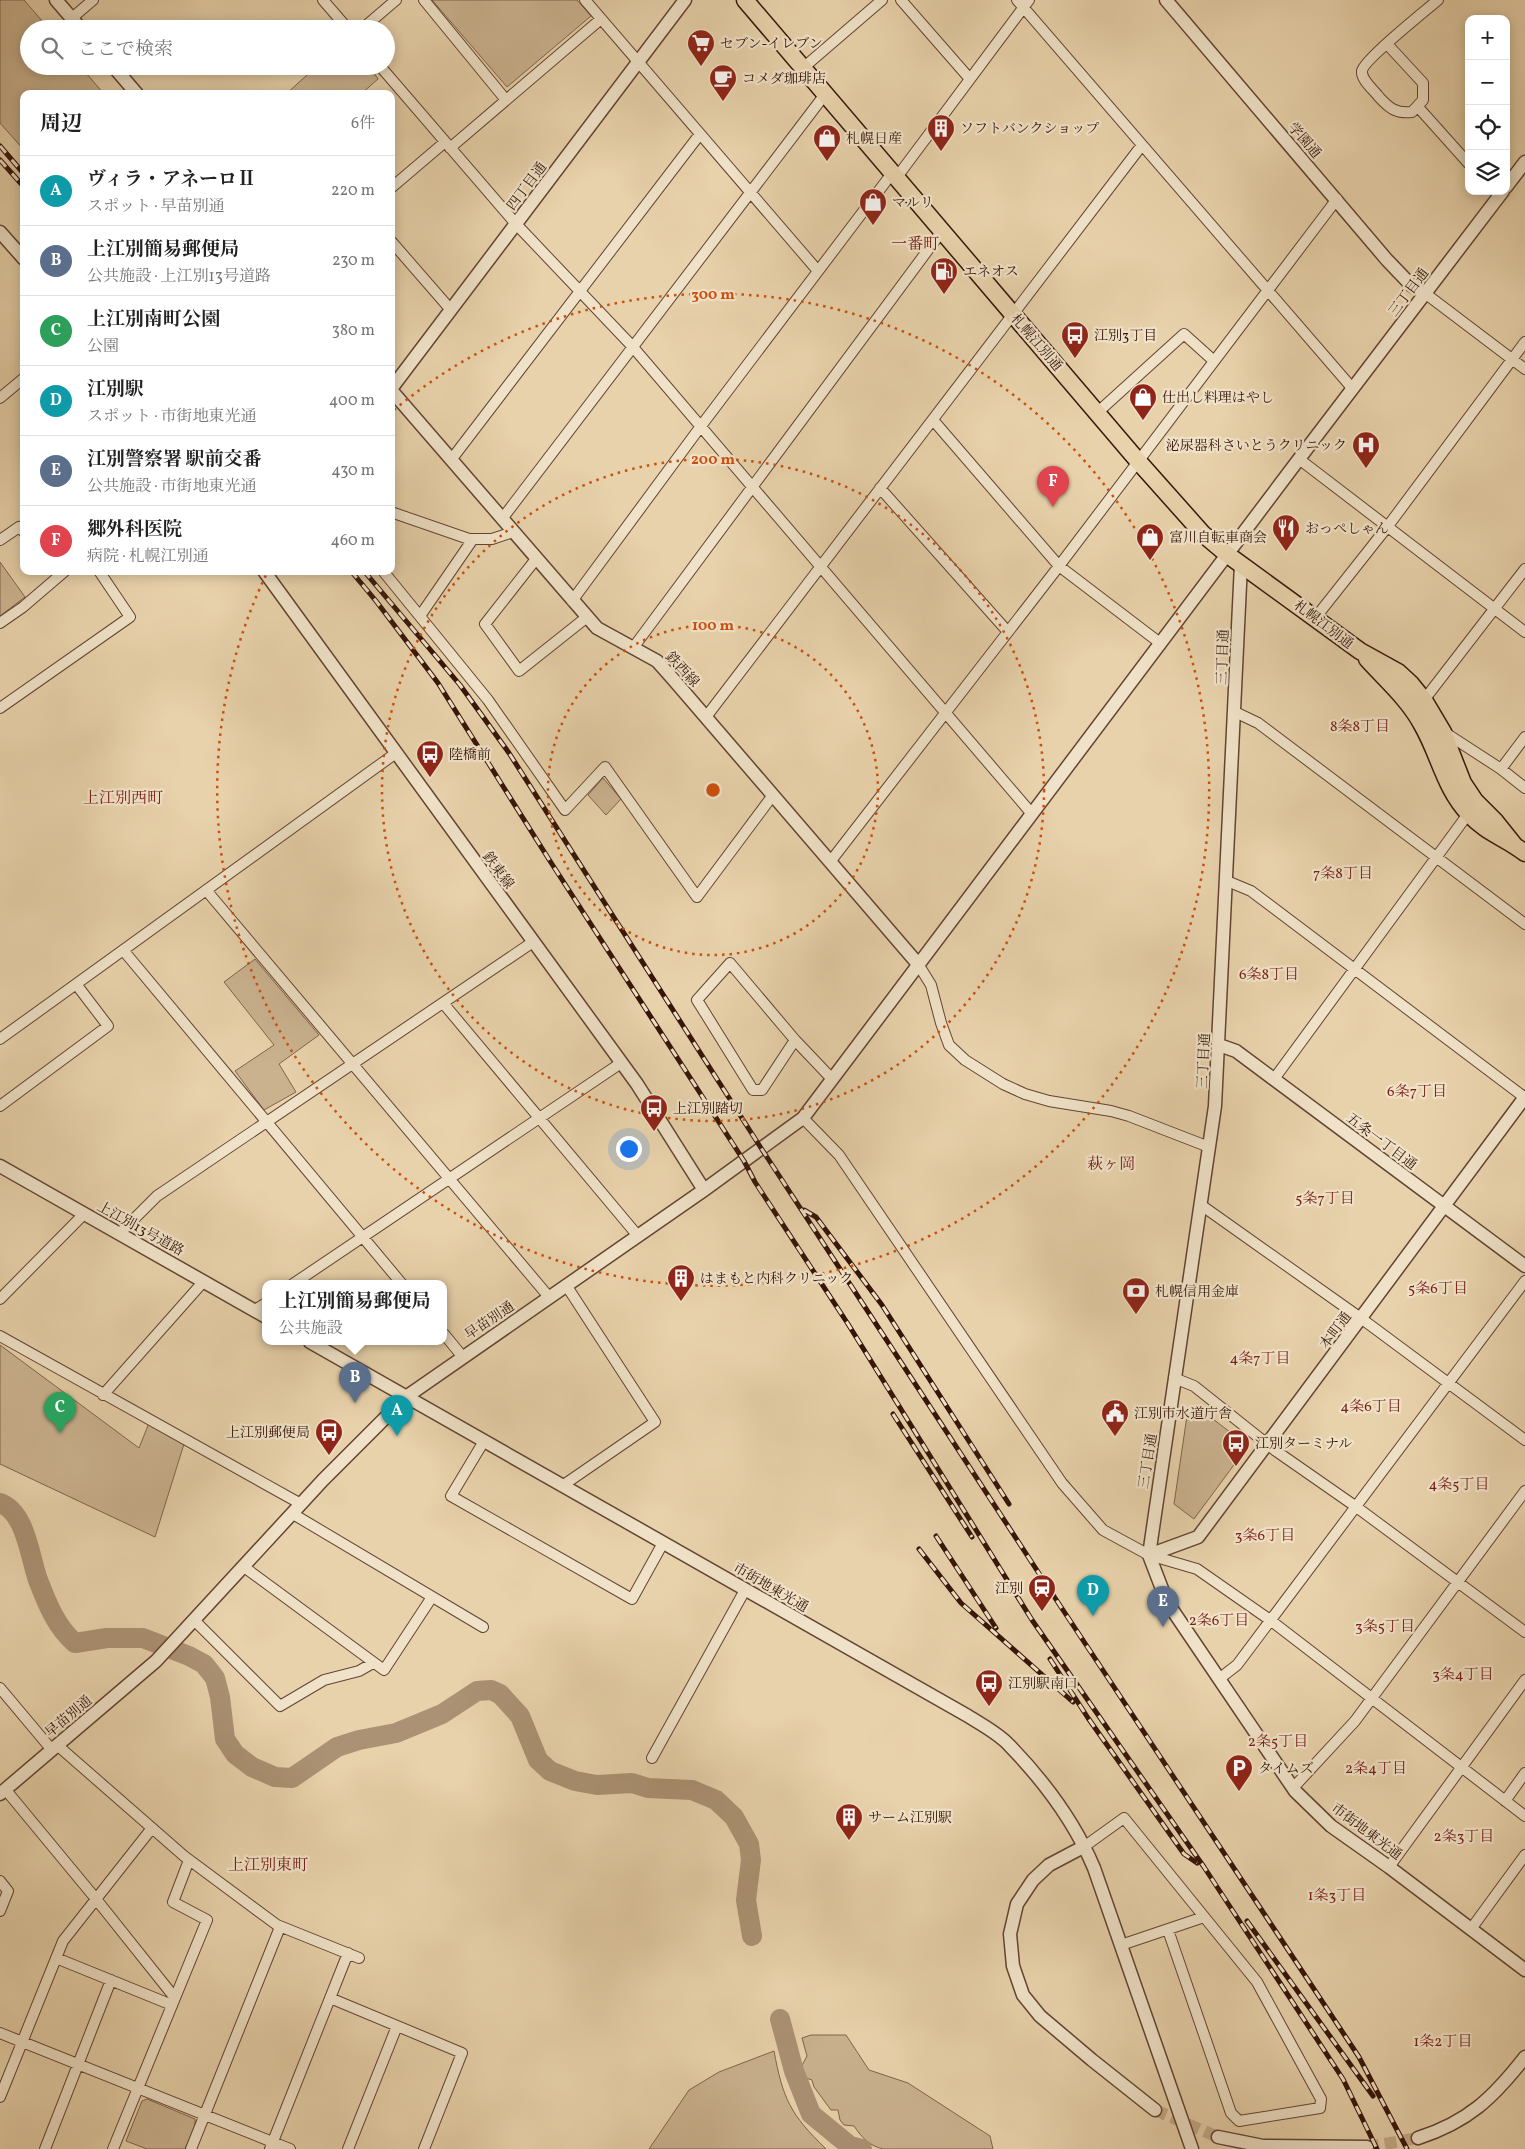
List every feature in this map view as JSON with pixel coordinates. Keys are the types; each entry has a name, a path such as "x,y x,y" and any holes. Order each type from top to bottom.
{"highway":[{"name":"札幌江別通","path":"745,0 1138,461 1203,534 1234,559 1316,617 1360,651 1398,672 1411,684 1424,700 1443,732 1463,783 1475,801 1520,849"},
{"name":"札幌江別通","path":"1360,651 1410,706 1422,723 1445,779 1468,814 1489,832 1520,849"}],"street":[{"path":"56,0 72,18 93,0"},
{"path":"323,0 340,20"},
{"path":"373,20 396,0"},
{"path":"424,0 506,100"},
{"path":"585,0 818,271"},
{"name":"四丁目通","path":"395,385 685,0"},
{"path":"803,68 882,0"},
{"path":"901,0 970,79"},
{"name":"学園通","path":"1166,0 1406,281 1426,294"},
{"path":"1387,44 1423,82 1424,95 1412,112 1402,114 1394,111 1362,77 1364,64 1387,44 1438,0"},
{"path":"572,601 818,271 970,79 1023,2 1142,145 1353,389"},
{"path":"395,185 506,100 601,18"},
{"path":"121,75 134,90"},
{"path":"388,75 516,224 632,346 1032,814"},
{"path":"502,519 749,191 826,94"},
{"path":"1418,106 1465,159"},
{"path":"451,460 700,134"},
{"path":"706,717 1142,145"},
{"path":"1510,182 1525,162"},
{"name":"三丁目通","path":"1149,1556 1216,1106 1235,712 1234,559 1299,459 1426,294 1497,195"},
{"path":"830,862 1059,566 1337,199"},
{"path":"634,648 942,230"},
{"path":"0,232 20,254"},
{"path":"395,246 451,310"},
{"path":"1426,294 1525,369"},
{"path":"1098,412 1184,334 1214,360"},
{"path":"1316,617 1388,526 1525,342"},
{"path":"0,398 20,381"},
{"name":"鉄西線","path":"395,395 586,617 597,628 657,661 918,964"},
{"path":"933,420 1059,566 1160,644"},
{"path":"1299,459 1525,632"},
{"path":"880,488 1008,632"},
{"path":"395,513 473,539 492,539 513,532"},
{"path":"0,540 20,526"},
{"path":"420,616 473,539"},
{"path":"536,559 485,624 519,671 586,617"},
{"name":"早苗別通","path":"3,1792 156,1661 297,1509 406,1397 462,1356 704,1190 803,1118 1160,644 1234,559"},
{"path":"1424,700 1525,569"},
{"path":"0,623 23,607 59,575"},
{"path":"0,708 130,617 102,575"},
{"name":"鉄東線","path":"267,575 637,1084 704,1190"},
{"path":"386,575 488,700 565,810 605,767 697,897 773,795"},
{"path":"1235,712 1258,723 1525,924"},
{"path":"1443,732 1501,769 1525,788"},
{"path":"1501,769 1525,737"},
{"path":"0,1039 396,753"},
{"path":"1274,1079 1468,814"},
{"path":"1227,881 1251,891 1525,1097"},
{"path":"206,890 549,1297"},
{"path":"119,1234 157,1196 533,942"},
{"path":"123,950 399,1280"},
{"path":"795,1040 762,1090 753,1090 697,1000 730,963 795,1040 832,1079"},
{"path":"918,964 931,985 940,1023 949,1045 965,1060 1003,1084 1025,1094 1049,1101 1129,1116 1209,1147"},
{"path":"0,1106 108,1026 76,984"},
{"path":"443,1003 638,1236"},
{"name":"五条一丁目通","path":"1218,1045 1236,1051 1525,1266"},
{"path":"299,1280 621,1063"},
{"name":"本町通","path":"1149,1556 1198,1537 1362,1319 1525,1097"},
{"path":"803,1118 839,1155 1070,1494 1103,1530 1149,1556 1197,1569 1270,1620 1525,1816"},
{"name":"上江別13号道路","path":"0,1166 261,1314"},
{"path":"1201,1205 1362,1319 1525,1440"},
{"path":"0,1299 84,1214"},
{"path":"1219,1679 1237,1665 1525,1280"},
{"path":"104,1395 204,1281"},
{"path":"562,1486 655,1422 566,1285"},
{"path":"0,1336 297,1509 483,1628"},
{"path":"447,1338 462,1356"},
{"path":"315,1345 406,1397"},
{"path":"1174,1378 1194,1386 1267,1444 1356,1506 1525,1632"},
{"name":"市街地東光通","path":"406,1397 968,1716 1008,1744 1062,1810 1085,1846 1192,2149"},
{"path":"484,1441 451,1496 632,1599 662,1543"},
{"path":"1293,1788 1356,1721 1525,1491"},
{"name":"市街地東光通","path":"1149,1556 1167,1602 1293,1788 1331,1826 1389,1867 1525,1970"},
{"path":"244,1567 384,1670 432,1597"},
{"path":"652,1758 745,1590"},
{"path":"191,1625 280,1706 324,1680 360,1671 373,1663"},
{"path":"1389,1867 1525,1680"},
{"path":"0,1688 54,1748 189,1860 280,1927 359,1958"},
{"path":"1504,1801 1525,1773"},
{"path":"3,1792 96,1899 173,2001"},
{"path":"1155,2110 1040,2016 1023,1995 1013,1966 1010,1934 1017,1904 1033,1880 1049,1865 1085,1846 1124,1818 1257,1982 1321,2099 1320,2108 1239,2120 1231,2113 1168,1930"},
{"path":"0,2097 63,1941 152,1828"},
{"path":"1471,1929 1525,1855"},
{"path":"113,2149 207,1920 173,1902 189,1860"},
{"path":"0,1881 8,1891 0,1911"},
{"path":"1121,1945 1204,1917"},
{"path":"191,2149 280,1927"},
{"path":"271,2146 348,1953"},
{"path":"56,1958 111,1980 173,2001"},
{"path":"45,2149 111,1980"},
{"path":"330,1998 462,2053 424,2149"},
{"path":"348,2149 397,2026"},
{"path":"0,2033 205,2115 271,2146 290,2149"},
{"path":"1418,2138 1444,2130 1483,2105 1525,2057"},
{"path":"1218,2137 1263,2146 1367,2147"}],"shaded area":[{"path":"0,0 24,0 41,20 20,20 20,75 88,75 101,90 20,90 20,146 0,123"},
{"path":"432,0 577,0 591,16 507,87"},
{"path":"307,75 375,75 378,79 366,90 290,90"},
{"path":"0,562 25,597 0,616"},
{"path":"603,778 621,799 606,815 588,795"},
{"path":"255,959 319,1035 279,1064 296,1092 264,1110 235,1071 274,1045 224,982"},
{"path":"0,1345 139,1448 149,1423 184,1444 155,1537 0,1464"},
{"path":"1196,1406 1243,1442 1245,1450 1194,1519 1174,1504 1188,1409"},
{"path":"811,2035 846,2035 869,2070 908,2083 990,2136 993,2149 883,2149 870,2144 854,2126 844,2125 840,2120 838,2110 831,2110 814,2087 812,2080 803,2077 799,2071 807,2056 802,2038"},
{"path":"774,2051 781,2082 790,2105 804,2126 826,2149 649,2149 689,2090 719,2072"},
{"path":"147,2099 195,2119 195,2127 185,2149 147,2149 126,2141 142,2101"}],"waterway":[{"path":"0,1503 9,1508 16,1516 26,1537 38,1580 45,1597 57,1622 68,1637 75,1643 107,1638 143,1638 204,1664 215,1678 220,1697 225,1739 235,1754 252,1767 275,1777 292,1778 337,1747 359,1740 396,1733 442,1714 477,1691 491,1690 500,1694 520,1716 538,1760 550,1771 575,1781 597,1785 632,1783 648,1788 692,1790 716,1800 734,1817 749,1844 751,1860 746,1900 752,1936"},
{"path":"780,2019 794,2071 811,2114 850,2146 862,2149"}],"tunnel":[{"path":"1155,2110 1218,2137"},
{"path":"1367,2147 1418,2138"}],"railway":[{"path":"0,146 20,169"},
{"path":"0,160 20,182"},
{"path":"354,575 438,683 550,861 744,1161 755,1182 848,1324 1032,1620 1204,1867 1343,2079 1377,2149"},
{"path":"367,575 460,685 509,753 761,1148 1059,1604 1359,2057 1407,2149"},
{"path":"804,1210 816,1217 882,1305 1009,1504"},
{"path":"893,1414 972,1537"},
{"path":"936,1536 996,1628"},
{"path":"919,1549 961,1603 1073,1702"},
{"path":"1050,1659 1088,1718 1184,1854 1197,1863"},
{"path":"1247,1921 1373,2096"}],"place":[{"name":"セブン-イレブン","path":"701,67"},
{"name":"コメダ珈琲店","path":"723,102"},
{"name":"ソフトバンクショップ","path":"941,152"},
{"name":"札幌日産","path":"827,162"},
{"name":"マルリ","path":"873,226"},
{"name":"エネオス","path":"944,295"},
{"name":"江別3丁目","path":"1075,359"},
{"name":"仕出し料理はやし","path":"1143,421"},
{"name":"泌尿器科さいとうクリニック","path":"1366,469"},
{"name":"郷外科医院","path":"1053,507"},
{"name":"おっぺしゃん","path":"1286,552"},
{"name":"富川自転車商会","path":"1150,561"},
{"name":"陸橋前","path":"430,778"},
{"name":"上江別踏切","path":"654,1132"},
{"name":"はまもと内科クリニック","path":"681,1302"},
{"name":"札幌信用金庫","path":"1136,1315"},
{"name":"上江別簡易郵便局","path":"355,1403"},
{"name":"上江別南町公園","path":"60,1433"},
{"name":"ヴィラ・アネーロⅡ","path":"397,1436"},
{"name":"江別市水道庁舎","path":"1115,1437"},
{"name":"上江別郵便局","path":"329,1456"},
{"name":"江別ターミナル","path":"1236,1467"},
{"name":"江別","path":"1042,1612"},
{"name":"江別駅","path":"1093,1616"},
{"name":"江別警察署 駅前交番","path":"1163,1627"},
{"name":"江別駅南口","path":"989,1707"},
{"name":"タイムズ","path":"1239,1792"},
{"name":"サーム江別駅","path":"849,1841"}],"district":[{"name":"一番町","path":"915,243"},
{"name":"8条8丁目","path":"1360,726"},
{"name":"上江別西町","path":"123,797"},
{"name":"7条8丁目","path":"1343,873"},
{"name":"6条8丁目","path":"1269,974"},
{"name":"6条7丁目","path":"1417,1091"},
{"name":"萩ヶ岡","path":"1111,1163"},
{"name":"5条7丁目","path":"1325,1198"},
{"name":"5条6丁目","path":"1438,1288"},
{"name":"4条7丁目","path":"1260,1358"},
{"name":"4条6丁目","path":"1371,1406"},
{"name":"4条5丁目","path":"1459,1484"},
{"name":"3条6丁目","path":"1265,1535"},
{"name":"2条6丁目","path":"1219,1620"},
{"name":"3条5丁目","path":"1385,1626"},
{"name":"3条4丁目","path":"1463,1674"},
{"name":"2条5丁目","path":"1278,1741"},
{"name":"2条4丁目","path":"1376,1768"},
{"name":"2条3丁目","path":"1464,1836"},
{"name":"上江別東町","path":"268,1864"},
{"name":"1条3丁目","path":"1337,1895"},
{"name":"1条2丁目","path":"1443,2041"}]}
